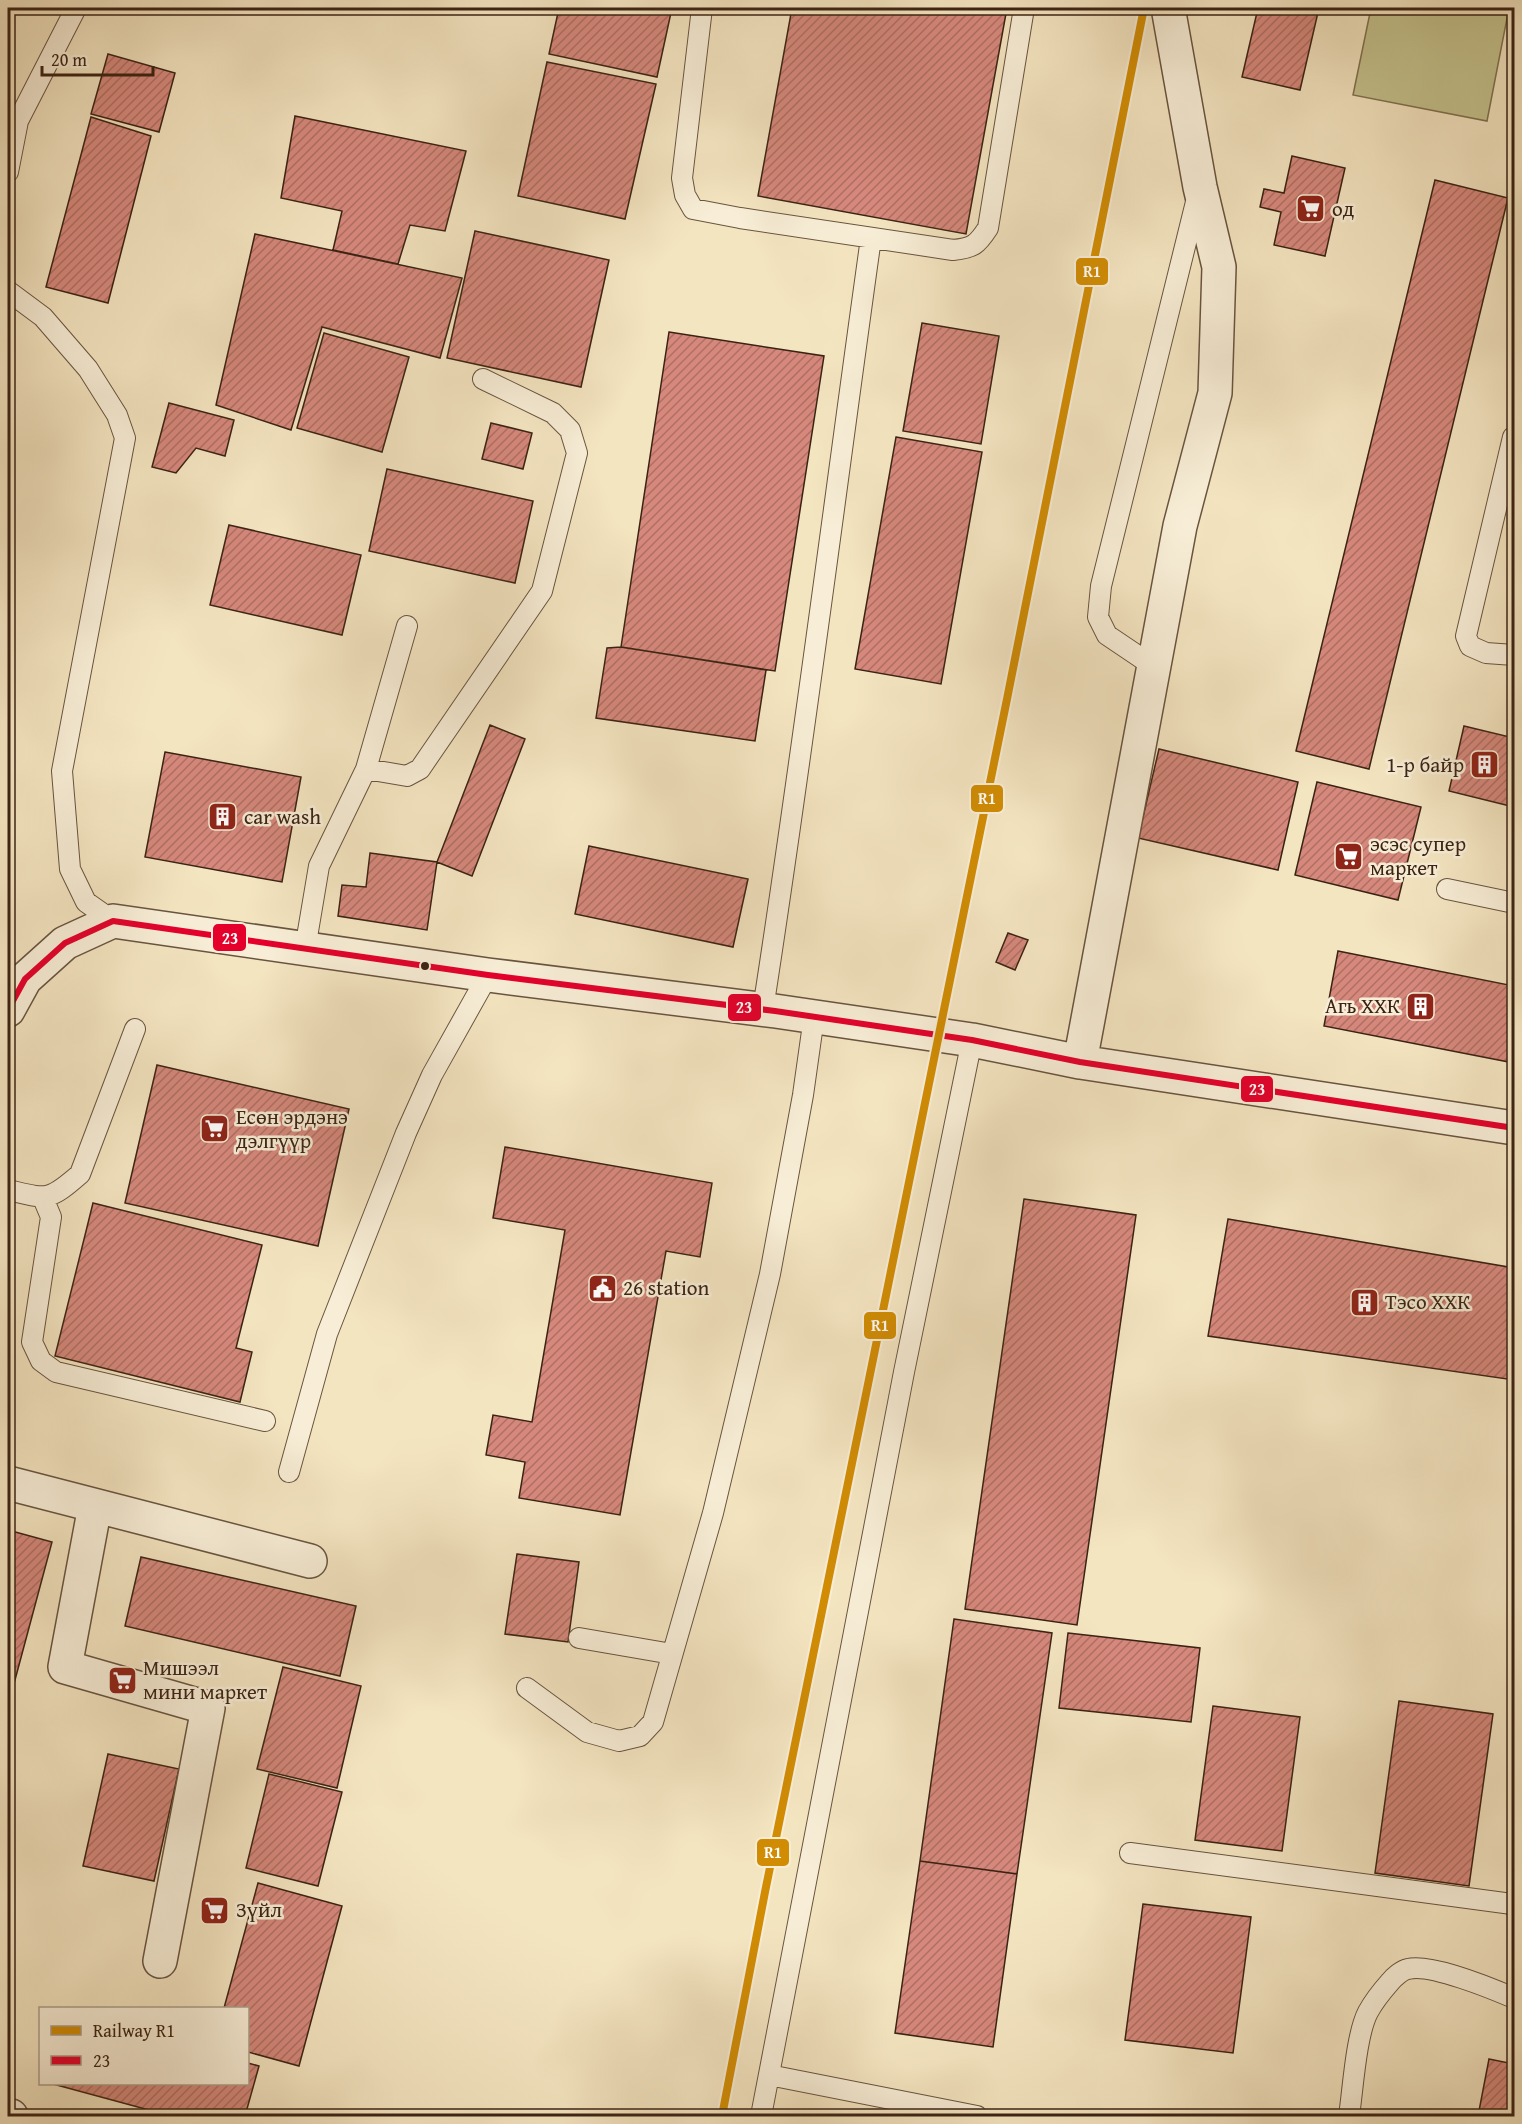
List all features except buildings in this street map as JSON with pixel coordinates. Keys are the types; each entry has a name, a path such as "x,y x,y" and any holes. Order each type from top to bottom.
{"street":[{"path":"1080,1062 1180,526 1215,393 1220,267 1200,187 1176,57 1170,8"},
{"path":"8,1010 16,980 65,943 113,921 488,975 763,1009 972,1040 1080,1062 1515,1128"},
{"path":"8,1484 310,1561"},
{"path":"95,1506 65,1667 208,1708 160,1961"}],"lane":[{"path":"8,172 18,121 76,8"},
{"path":"702,8 682,178 685,195 693,209 954,250 967,248 979,242 988,228 1024,8"},
{"path":"1153,666 1107,635 1098,617 1101,586 1200,187"},
{"path":"763,1009 807,718 871,238"},
{"path":"8,291 43,317 88,369 117,416 125,438 62,771 70,869 86,902 113,921"},
{"path":"366,769 407,776 420,769 542,591 577,453 570,430 553,413 483,380"},
{"path":"1513,437 1466,636 1470,646 1486,653 1515,655"},
{"path":"305,949 320,866 366,769 407,626"},
{"path":"1447,890 1515,903"},
{"path":"289,1472 327,1334 406,1133 432,1075 488,975"},
{"path":"527,1688 587,1732 619,1741 640,1736 652,1722 713,1513 770,1274 803,1095 814,1017"},
{"path":"8,1190 43,1198 63,1189 80,1174 135,1029"},
{"path":"761,2116 903,1372 972,1040"},
{"path":"43,1198 51,1217 32,1342 41,1361 56,1372 265,1421"},
{"path":"579,1638 672,1654"},
{"path":"1130,1853 1515,1906"},
{"path":"1349,2116 1359,2044 1367,2013 1383,1989 1395,1977 1408,1969 1425,1969 1487,1986 1515,1998"},
{"path":"769,2075 977,2116"}],"shaded area":[{"path":"1371,8 1509,8 1487,121 1353,95"}],"rail line":[{"name":"R1","path":"722,2116 765,1892 1007,699 1144,8"}],"transit line":[{"name":"23","path":"8,1010 25,979 65,943 113,921 488,975 775,1011 972,1040 1080,1062 1514,1128"}],"place":[{"name":"од","path":"1311,209"},
{"name":"1-р байр","path":"1485,765"},
{"name":"car wash","path":"223,817"},
{"name":"эсэс супер маркет","path":"1349,856"},
{"name":"Агь ХХК","path":"1421,1006"},
{"name":"Есөн эрдэнэ дэлгүүр","path":"215,1129"},
{"name":"26 station","path":"602,1288"},
{"name":"Тэсо ХХК","path":"1364,1302"},
{"name":"Мишээл мини маркет","path":"122,1680"},
{"name":"Зүйл","path":"215,1910"}]}
